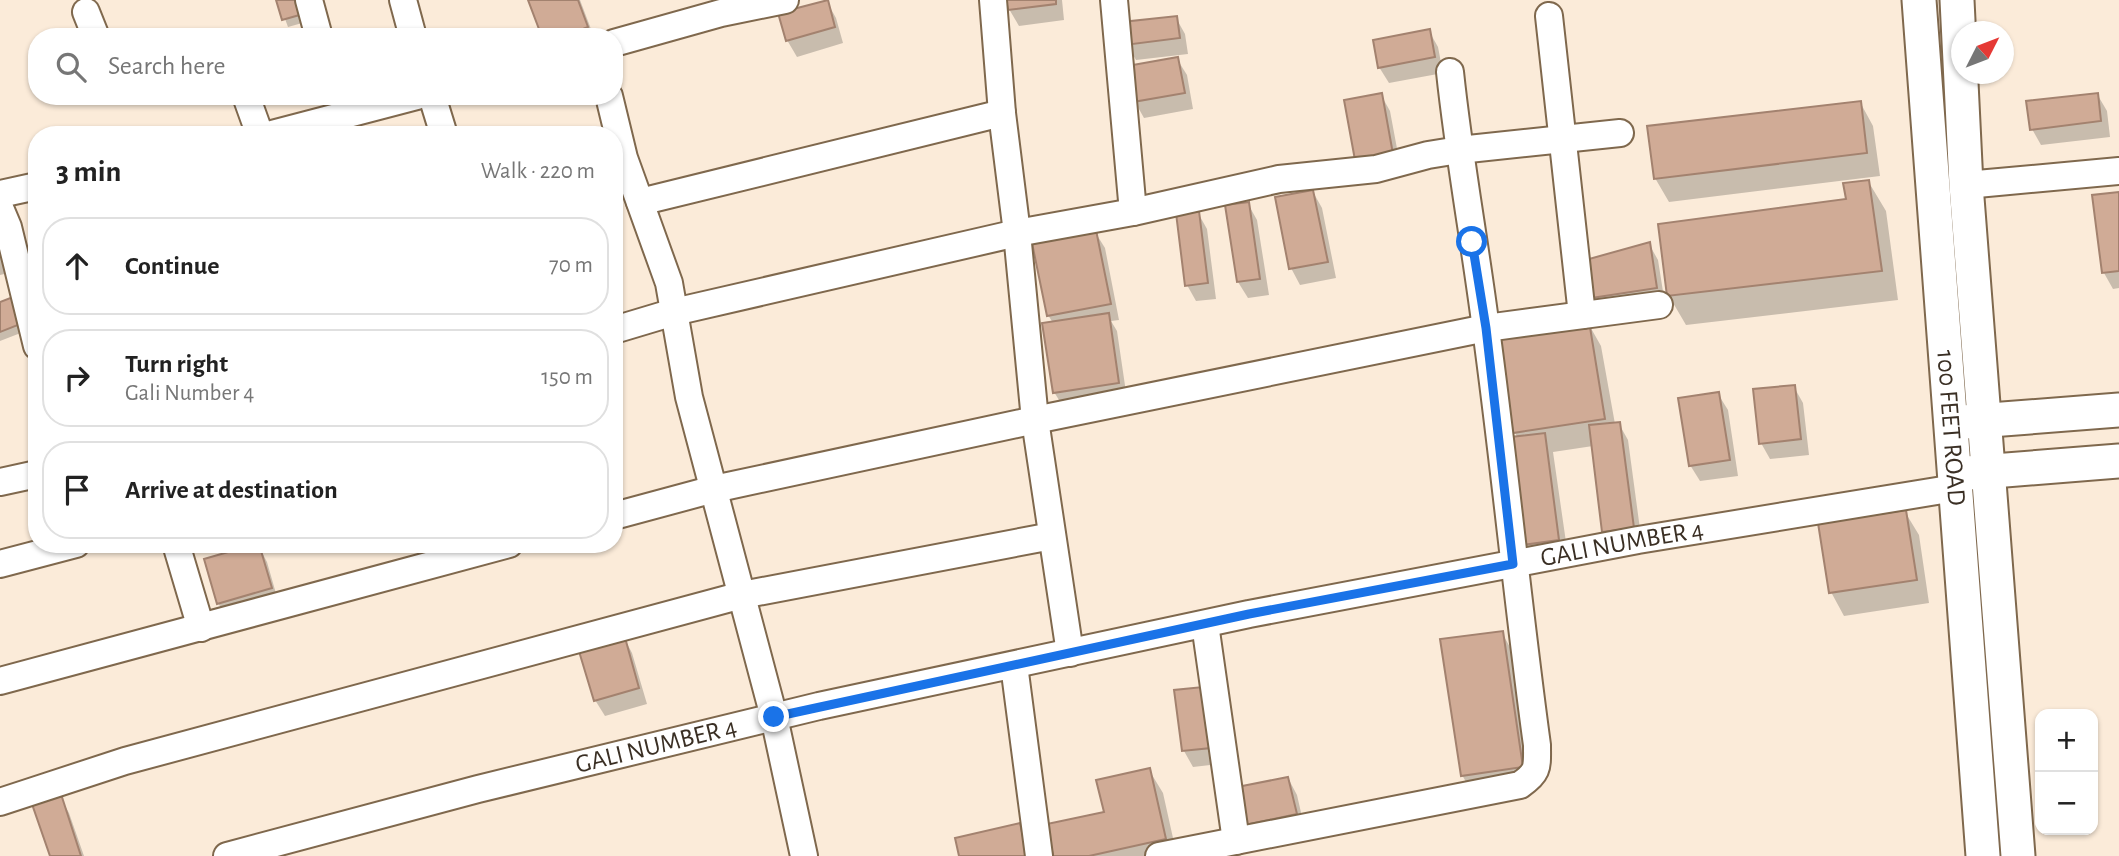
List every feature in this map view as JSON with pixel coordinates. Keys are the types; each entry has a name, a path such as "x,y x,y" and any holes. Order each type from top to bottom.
{"street":[{"path":"309,0 317,28"},
{"path":"402,0 410,28"},
{"path":"993,0 1002,113 1035,420 1070,653"},
{"path":"1114,0 1132,212"},
{"name":"100 FEET ROAD","path":"1919,0 1983,856"},
{"name":"100 FEET ROAD","path":"1957,0 1966,185 2018,856"},
{"path":"623,39 694,10 771,1"},
{"path":"86,12 92,28"},
{"path":"1549,16 1581,314"},
{"path":"1159,856 1520,785 1532,777 1537,768 1537,745 1486,328 1450,72"},
{"path":"249,105 257,126"},
{"path":"301,126 381,105"},
{"path":"435,105 441,126"},
{"path":"611,105 616,126"},
{"path":"640,202 1002,113"},
{"path":"623,327 674,312 1017,233 1132,212 1279,179 1376,169 1459,150 1620,133"},
{"path":"623,154 668,283 689,397 774,717 804,856"},
{"path":"1966,185 2119,171"},
{"path":"0,194 28,188"},
{"path":"0,208 8,227 28,309"},
{"path":"623,514 714,489 1486,328 1659,305"},
{"path":"1951,423 2119,410"},
{"path":"1955,481 1988,471 2119,461"},
{"path":"0,482 28,476"},
{"name":"GALI NUMBER 4","path":"227,856 478,789 774,717 1014,664 1513,564 1955,481"},
{"path":"0,802 125,761 742,594 1052,536"},
{"path":"0,564 42,553"},
{"path":"179,553 201,628"},
{"path":"0,681 476,553"},
{"path":"1205,624 1236,841"},
{"path":"1014,664 1039,856"}],"building":[{"path":"276,0 306,0 310,12 282,20"},
{"path":"528,0 578,0 588,27 586,28 539,28"},
{"path":"828,0 835,27 786,41 778,13"},
{"path":"1006,0 1056,0 1056,4 1008,10"},
{"path":"1177,16 1180,38 1125,45 1122,22"},
{"path":"1430,29 1435,57 1378,68 1373,40"},
{"path":"1178,57 1185,93 1133,102 1127,66"},
{"path":"1382,93 1393,154 1355,160 1344,100"},
{"path":"2098,93 2101,121 2030,130 2026,101"},
{"path":"1861,101 1867,153 1654,179 1647,126"},
{"path":"1869,180 1882,271 1667,296 1658,224 1846,199 1843,183"},
{"path":"1313,190 1328,262 1289,269 1275,197"},
{"path":"2119,192 2119,271 2102,273 2092,195"},
{"path":"1249,202 1260,279 1237,282 1225,205"},
{"path":"1199,211 1208,283 1185,286 1176,213"},
{"path":"1096,230 1111,304 1047,316 1032,243"},
{"path":"1650,242 1657,288 1585,299 1589,259"},
{"path":"18,295 28,321 0,332 0,302"},
{"path":"1109,313 1119,383 1053,393 1042,323"},
{"path":"1589,321 1605,419 1513,433 1497,336"},
{"path":"1795,385 1801,439 1759,444 1753,389"},
{"path":"1719,392 1730,460 1689,466 1678,398"},
{"path":"1620,422 1634,528 1602,532 1589,425"},
{"path":"1545,433 1559,540 1516,546 1502,438"},
{"path":"1906,510 1917,580 1829,593 1818,523"},
{"path":"225,553 262,553 272,588 217,604 204,559"},
{"path":"1503,631 1523,767 1461,776 1440,639"},
{"path":"624,634 639,688 594,701 578,648"},
{"path":"1203,687 1211,748 1182,751 1174,690"},
{"path":"1150,768 1166,839 1089,856 1053,856 1047,824 1104,812 1096,780"},
{"path":"1288,777 1297,814 1245,825 1237,787"},
{"path":"61,794 81,856 50,856 32,804"},
{"path":"1020,823 1027,856 959,856 955,838"}],"route":[{"path":"774,717 1249,614 1513,564 1486,328 1472,242"}]}
